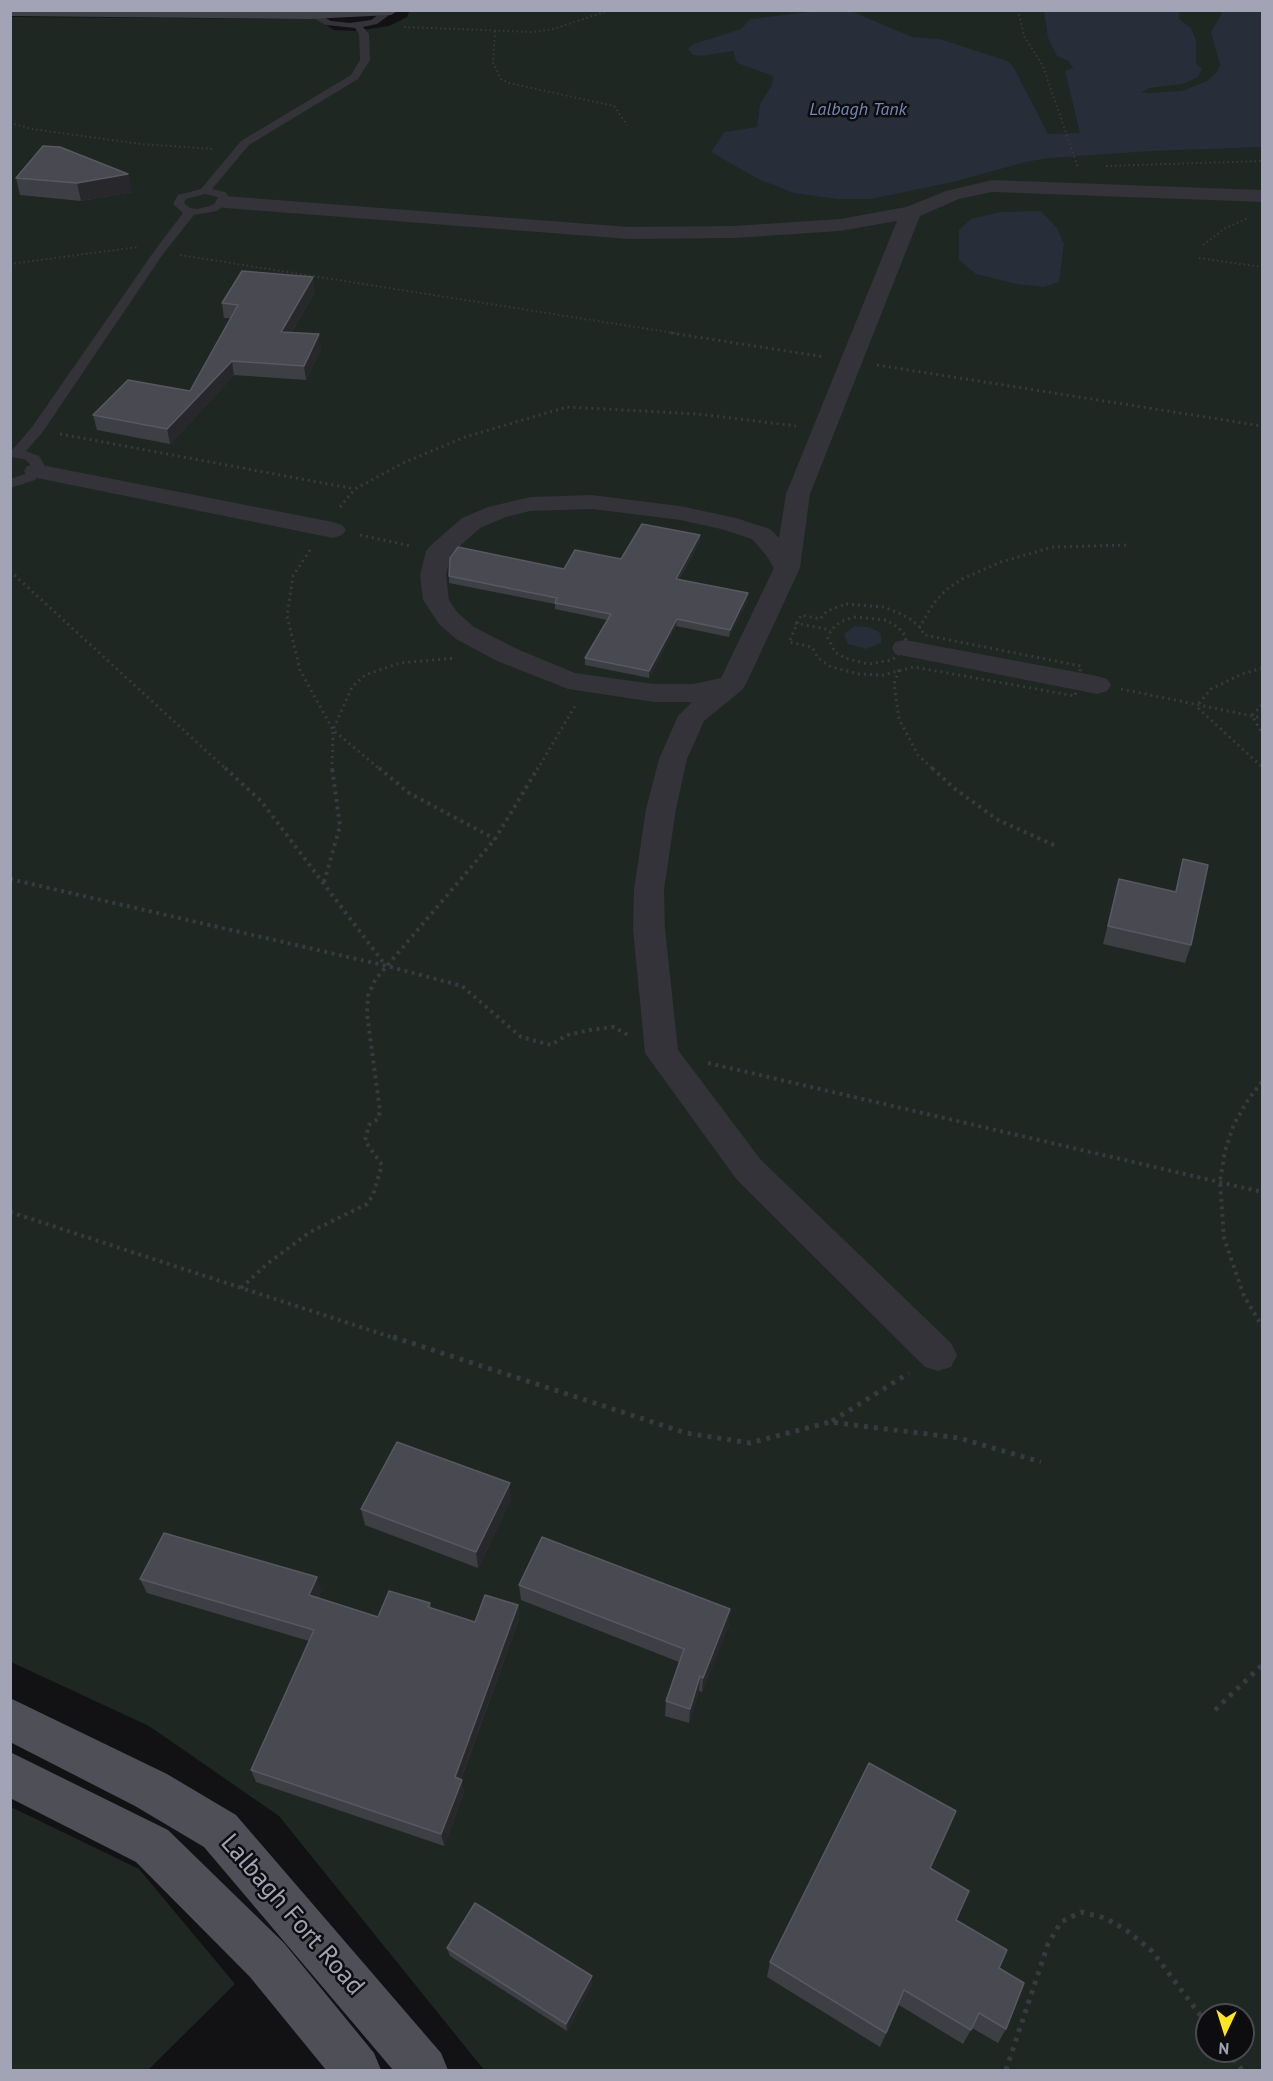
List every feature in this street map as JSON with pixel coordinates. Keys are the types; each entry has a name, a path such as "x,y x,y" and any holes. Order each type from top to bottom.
{"main road":[{"path":"10,11 312,14 353,21 391,10"},
{"name":"Lalbagh Fort Road","path":"10,1719 151,1790 220,1831 424,2070"},
{"path":"10,1774 152,1846 267,1960 357,2070"}],"street":[{"path":"225,202 629,233 734,232 840,225 911,213 953,195 992,186 1263,195"},
{"path":"911,213 798,494 787,568 732,684 692,716 673,759 661,809 649,890 649,929 662,1053 749,1170 938,1355"},
{"path":"36,471 333,530"},
{"path":"732,684 693,693 654,693 568,680 511,656 465,633 448,618 436,600 433,576 439,551 471,523 497,512 530,504 592,502 680,513 727,523 760,534 777,551 787,568"},
{"path":"906,654 1097,685"}],"lane":[{"path":"205,191 244,143 355,77 365,60 353,21"},
{"path":"205,191 221,194 225,202 213,209 191,211 181,208 178,200 189,193 205,191"},
{"path":"10,484 30,477 36,471 34,459 14,453 37,430 162,248 191,211"}],"path":[{"path":"353,21 405,27 544,31 610,10"},
{"path":"619,10 684,10"},
{"path":"1018,10 1024,36 1043,66 1062,126 1079,167"},
{"path":"495,31 493,63 501,79 509,83 614,106 627,125"},
{"path":"10,123 32,129 141,144 238,151"},
{"path":"1102,166 1263,161"},
{"path":"1203,245 1224,229 1250,217"},
{"path":"10,264 162,248 1263,426"},
{"path":"1199,258 1263,267"},
{"path":"37,430 355,489"},
{"path":"333,530 439,551"},
{"path":"1056,846 998,820 955,789 918,755 899,719 894,684 922,621 946,590 981,570 1025,554 1053,547 1129,544"},
{"path":"10,571 261,801 387,966"},
{"path":"765,617 831,630"},
{"path":"854,617 886,620 899,628 906,638 906,654 900,654 881,663 856,662 836,652 828,638 831,630 840,622 854,617"},
{"path":"324,883 340,826 332,774 333,730 352,687 365,675 400,663 511,656"},
{"path":"1263,668 1242,674 1211,689 1199,709 1263,767"},
{"path":"241,1288 267,1264 310,1232 367,1204 373,1195 382,1165 365,1141 369,1125 378,1119 380,1111 367,1014 368,996 375,980 495,839 588,684"},
{"path":"1097,685 1263,718"},
{"path":"1252,716 1263,705"},
{"path":"1252,716 1263,734"},
{"path":"10,879 387,966 462,986 521,1037 551,1046 567,1035 614,1027 662,1053 1263,1192"},
{"path":"1263,1082 1249,1098 1234,1124 1225,1151 1220,1181 1224,1239 1244,1296 1263,1326"},
{"path":"10,1212 686,1433 750,1443 830,1422 938,1355"},
{"path":"830,1422 959,1438 1041,1462"},
{"path":"1215,1710 1263,1665"},
{"path":"1006,2070 1048,1944 1061,1922 1081,1912 1105,1918 1126,1930 1152,1951 1195,2008"}],"shaded area":[{"path":"430,10 1262,11 1262,2070 484,2070 279,1816 149,1726 11,1662 11,17 317,19 334,30 356,31 389,26 407,17 409,12"},
{"path":"11,1807 139,1869 235,1984 148,2070 11,2070"}],"water":[{"name":"Lalbagh Tank","path":"818,11 851,11 912,37 940,39 1007,61 1013,66 1048,134 1080,133 1065,71 1073,68 1069,61 1057,56 1048,38 1044,11 1179,11 1179,19 1191,28 1196,40 1196,63 1202,69 1198,77 1183,84 1149,88 1141,92 1147,93 1182,91 1207,81 1216,73 1220,65 1211,32 1223,11 1262,11 1262,147 1049,158 953,182 871,199 837,199 794,193 758,179 711,152 724,132 757,127 760,104 772,85 773,76 737,63 733,51 702,56 693,55 688,49 693,44 741,29 750,19"},
{"path":"1041,211 1057,228 1064,244 1059,282 1044,287 1016,284 976,274 959,260 959,230 971,219 1000,212"},
{"path":"855,626 878,631 881,635 881,643 866,649 848,644 844,634"}],"building":[{"path":"43,146 60,147 128,174 77,183 16,178"},
{"path":"242,271 313,277 281,332 319,334 304,366 232,361 167,429 93,415 128,380 190,391 238,305 222,303"},
{"path":"642,524 700,535 676,579 748,593 730,630 677,619 649,671 585,658 611,614 555,603 557,598 449,576 450,558 458,547 564,569 575,550 621,559"},
{"path":"1183,859 1208,865 1191,945 1108,926 1119,879 1176,892"},
{"path":"397,1442 510,1483 476,1552 361,1509"},
{"path":"164,1533 317,1577 309,1595 378,1617 389,1591 430,1603 428,1607 475,1622 485,1595 518,1605 455,1777 462,1780 441,1834 251,1770 314,1630 140,1579"},
{"path":"542,1537 730,1609 703,1678 700,1676 690,1709 666,1701 684,1649 519,1585"},
{"path":"869,1763 956,1811 930,1868 969,1891 956,1920 1007,1950 999,1968 1024,1983 1006,2029 979,2013 971,2030 904,1990 886,2033 770,1962"},
{"path":"475,1903 592,1976 566,2024 447,1948"}]}
